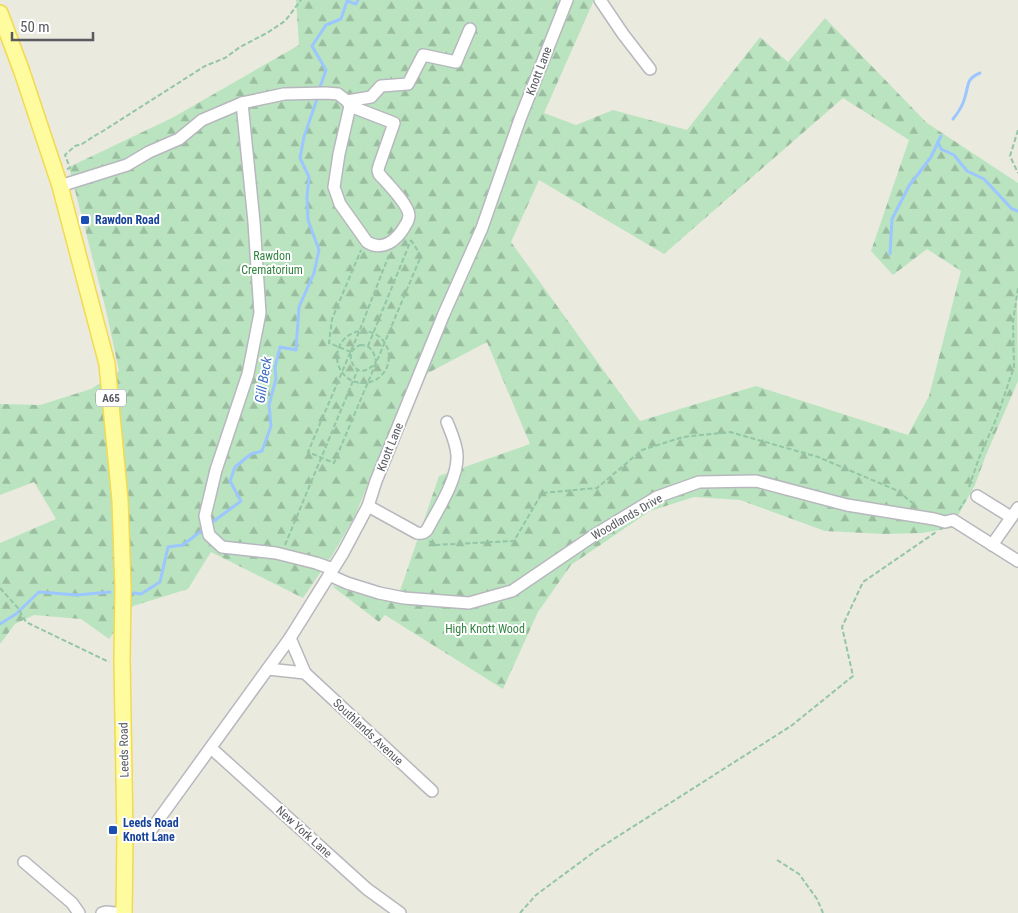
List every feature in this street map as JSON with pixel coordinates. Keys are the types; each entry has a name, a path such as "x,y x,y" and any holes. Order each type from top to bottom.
{"main road":[{"name":"A65","path":"0,13 58,179"},
{"name":"Leeds Road","path":"58,179 107,364 120,500 123,588 124,913"}],"street":[{"name":"Knott Lane","path":"125,836 151,830 290,638 331,572 368,506 376,481 442,316 482,228 520,119 567,0"},
{"path":"600,0 623,34 650,68"},
{"path":"348,104 371,96 381,86 408,84 423,56 456,62 470,29"},
{"path":"58,179 127,165 149,152 179,139 202,120 242,103 284,94 338,94 348,104 394,123 378,170 379,174 399,197 409,213 409,217 398,236 388,244 372,245 365,240 340,204 334,187 348,104"},
{"name":"Woodlands Drive","path":"242,103 254,222 260,313 248,374 216,470 205,516 209,535 222,547 281,554 316,563 346,583 379,593 404,598 469,604 512,591 593,536 657,497 700,482 756,481 847,505 945,522 952,520 1018,561"},
{"path":"368,506 417,533 421,534 427,530 450,486 457,468 458,454 447,422"},
{"path":"977,496 1015,513 992,545"},
{"name":"Southlands Avenue","path":"290,638 305,673 432,791"},
{"path":"268,668 305,673"},
{"name":"New York Lane","path":"211,748 367,889 400,913"},
{"path":"24,862 72,903 79,913"},
{"path":"102,913 115,913"}],"path":[{"path":"58,179 70,168 65,155 75,146 104,131 205,66 225,58 240,47 267,33 285,21 301,0"},
{"path":"1018,130 1010,156 1018,173"},
{"path":"398,236 411,240 421,256 334,463 308,452 398,236"},
{"path":"350,352 329,343 332,319 365,240"},
{"path":"368,346 411,240"},
{"path":"952,520 966,500 979,458 997,417 1014,367 1013,322 1018,288"},
{"path":"359,332 370,332 378,336 388,350 389,359 387,367 382,375 368,383 353,381 345,376 337,361 339,348 345,338 359,332"},
{"path":"350,352 356,347 368,346 372,348 376,361"},
{"path":"350,352 350,360 358,369 367,370 376,361"},
{"path":"281,554 358,369"},
{"path":"520,913 536,895 598,850 791,726 853,676 842,628 863,582 936,532"},
{"path":"0,588 18,608 26,622 112,664"},
{"path":"777,860 800,874 817,899 823,913"}],"green space":[{"path":"296,0 594,0 544,113 576,125 613,110 687,130 760,37 788,62 825,18 927,123 1018,183 1018,381 975,485 951,528 922,533 884,534 825,531 740,500 694,497 650,511 571,565 538,612 503,689 385,615 379,622 332,586 399,594 439,476 530,444 487,342 409,383 355,516 333,554 303,598 211,552 188,589 133,606 109,639 81,619 34,615 15,624 0,644 0,543 56,519 34,482 0,495 0,404 40,405 91,389 119,371 106,310 69,167 172,118 299,45","holes":["843,98 909,140 871,251 893,275 927,249 961,271 929,396 908,435 756,386 640,421 511,242 539,180 664,254"]}],"waterway":[{"name":"Gill Beck","path":"319,90 326,70 312,46 326,25 341,19 347,1 356,4 358,0"},
{"path":"953,119 963,103 970,80 980,73"},
{"name":"Gill Beck","path":"210,524 241,501 230,481 235,467 251,454 262,451 271,426 269,405 276,379 275,367 280,347 296,350 299,307 314,273 319,250 308,220 307,197 309,177 300,158 304,137 318,96"},
{"path":"890,254 892,219 909,186 931,157 941,136"},
{"path":"938,142 941,149 954,155 967,171 984,179 1012,209 1018,211"},
{"name":"Gill Beck","path":"133,593 141,594 160,582 168,547 183,545 205,528"},
{"name":"Gill Beck","path":"0,624 16,614 39,592 77,595 110,592"}],"place":[{"name":"Rawdon Road","path":"85,220"},
{"name":"Leeds Road Knott Lane","path":"113,830"}],"park label":[{"name":"Rawdon Crematorium","path":"272,263"},
{"name":"High Knott Wood","path":"485,629"}]}
